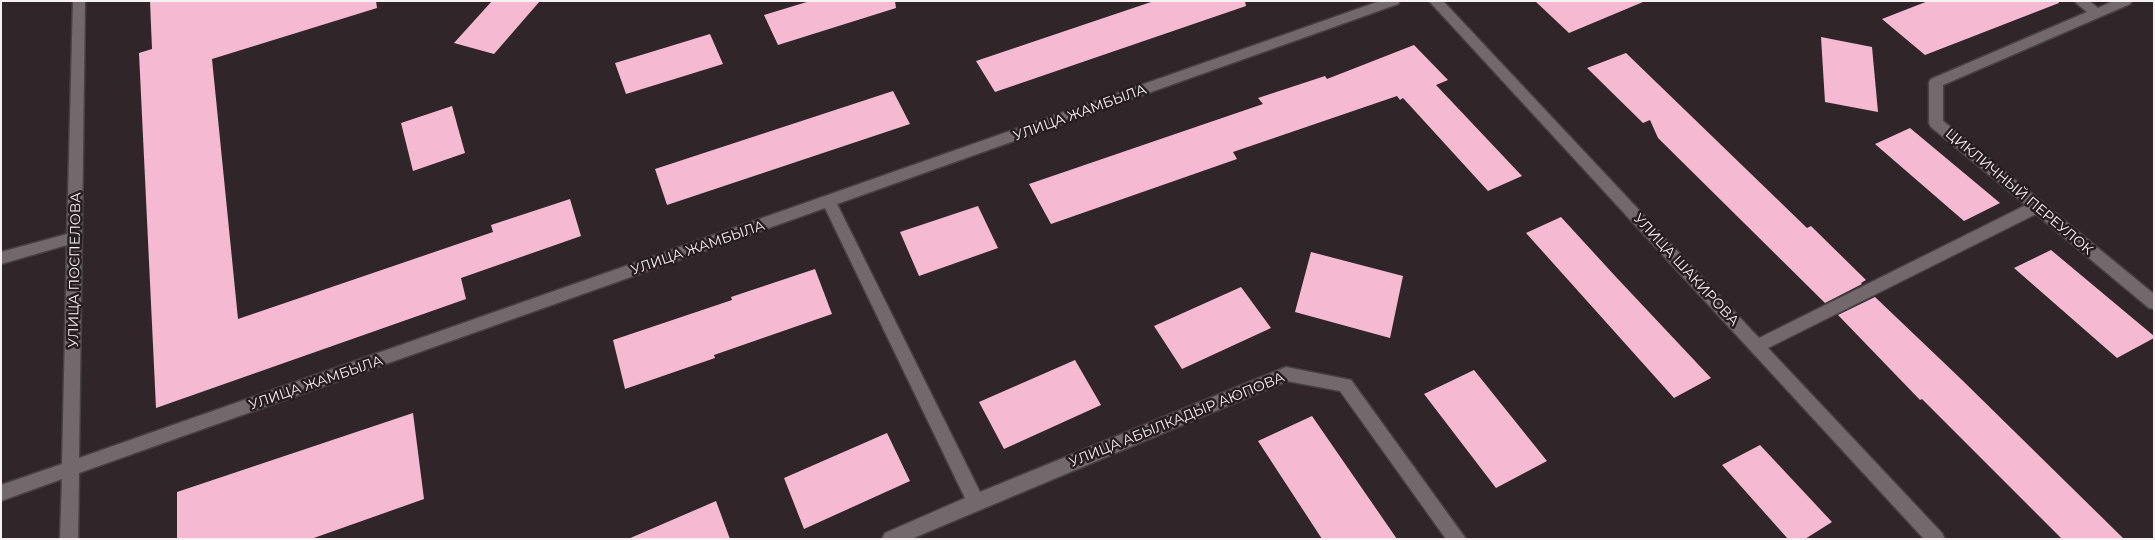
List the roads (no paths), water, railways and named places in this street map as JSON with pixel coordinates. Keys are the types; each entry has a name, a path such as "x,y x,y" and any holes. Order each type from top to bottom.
{"street":[{"name":"УЛИЦА ПОСПЕЛОВА","path":"69,539 79,1"},
{"name":"УЛИЦА ЖАМБЫЛА","path":"1,493 1394,1"},
{"name":"УЛИЦА ШАКИРОВА","path":"1435,1 1936,539"},
{"path":"2080,1 2097,13"},
{"name":"ЦИКЛИЧНЫЙ ПЕРЕУЛОК","path":"2126,1 1936,82 1936,123 2154,303"},
{"path":"829,202 976,502"},
{"path":"1757,346 2036,207"},
{"path":"1,258 76,237"},
{"name":"УЛИЦА АБЫЛКАДЫР АЮПОВА","path":"891,539 1286,374 1345,386 1457,539"}]}
